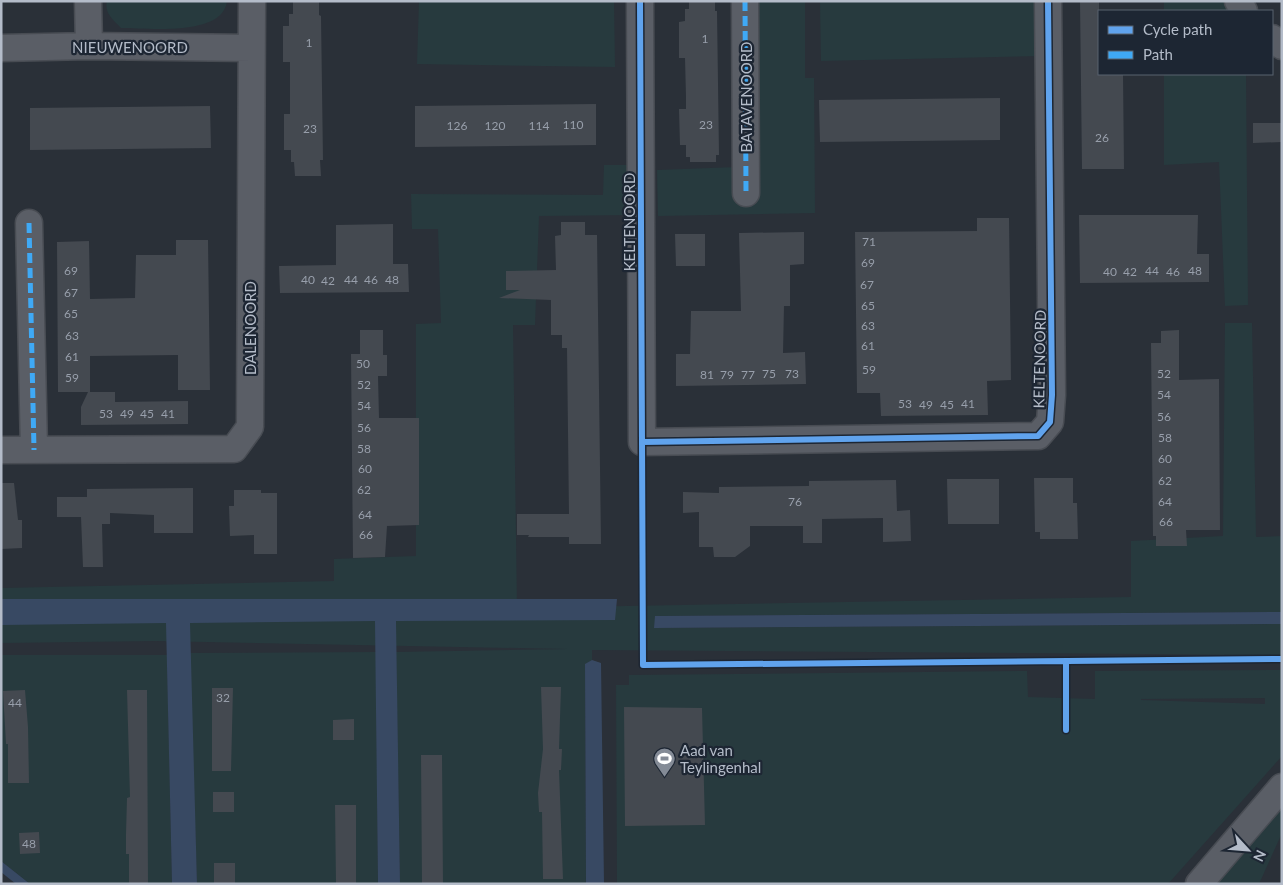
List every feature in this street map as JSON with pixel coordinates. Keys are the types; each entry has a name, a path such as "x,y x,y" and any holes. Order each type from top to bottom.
{"street":[{"path":"88,1 89,46"},
{"name":"DALENOORD","path":"1,450 234,449 250,427 252,1"},
{"name":"KELTENOORD","path":"640,1 642,442 1038,436 1050,422 1052,395 1048,1"},
{"name":"BATAVENOORD","path":"745,1 746,193"},
{"name":"NIEUWENOORD","path":"5,48 89,46 251,48"},
{"path":"28,223 34,450"},
{"path":"1199,884 1282,787"}],"green space":[{"path":"107,1 227,1 222,12 213,20 183,28 165,29 121,28 108,13"},
{"path":"419,1 614,1 615,67 417,64"},
{"path":"737,1 805,1 805,78 814,78 815,213 658,216 657,170 737,167"},
{"path":"820,1 1042,1 1043,56 821,61"},
{"path":"1164,1 1223,1 1234,10 1164,10"},
{"path":"1164,75 1246,75 1248,305 1225,306 1219,162 1164,165"},
{"path":"604,165 635,165 635,215 539,216 535,325 513,325 517,608 1131,597 1131,541 1223,536 1225,323 1252,323 1256,537 1282,536 1282,612 655,616 655,628 1282,624 1282,655 592,650 592,660 585,665 586,884 400,884 396,652 567,649 156,641 1,643 1,588 334,581 334,559 416,556 416,324 441,323 438,229 412,229 411,194 603,195"},
{"path":"376,652 378,884 197,884 189,653"},
{"path":"1,655 167,655 172,884 30,884 1,861"},
{"path":"1282,670 1282,756 1168,884 617,884 616,685 629,685 629,675 1027,671 1028,697 1095,699 1095,671","holes":["1265,698 1265,704 1141,700 1141,699"]},
{"path":"1282,785 1282,833 1259,884 1195,884"}],"water":[{"path":"1,599 617,599 615,620 396,621 400,884 378,884 375,621 190,623 197,884 172,884 166,623 1,625"},
{"path":"1282,612 1282,624 654,628 655,616"},
{"path":"592,660 601,663 604,884 586,884 585,664"},
{"path":"1,861 30,884 16,884 1,872"}],"building":[{"path":"293,1 319,1 319,15 321,16 323,160 320,160 321,176 295,176 294,162 291,162 291,150 284,150 284,114 290,114 290,62 283,62 283,26 289,26 289,14 293,14"},
{"path":"689,1 715,1 715,11 717,11 719,155 716,155 716,162 690,162 690,157 686,157 686,145 680,145 679,109 686,109 686,97 685,58 679,58 679,22 685,21 685,9 689,9"},
{"path":"1080,1 1099,1 1098,75 1123,75 1124,169 1082,169"},
{"path":"1000,98 1000,140 820,142 819,100"},
{"path":"596,104 596,145 415,147 415,106"},
{"path":"210,106 211,148 30,150 30,108"},
{"path":"1253,123 1282,123 1282,142 1253,143"},
{"path":"1079,215 1198,215 1197,254 1209,254 1209,282 1080,283"},
{"path":"977,218 1009,218 1011,380 987,381 988,415 881,416 880,393 857,393 855,232 977,231"},
{"path":"561,222 585,222 585,235 597,235 601,544 569,544 569,537 528,537 529,535 517,535 517,514 569,514 567,348 562,348 562,335 551,335 551,300 499,298 520,290 506,290 506,271 556,270 555,236 561,235"},
{"path":"393,224 393,264 408,264 409,292 280,293 279,266 336,265 336,225"},
{"path":"804,232 804,264 790,265 790,306 784,306 783,353 805,352 806,384 676,386 676,354 690,354 691,311 741,311 739,233"},
{"path":"675,234 705,234 705,266 676,266"},
{"path":"176,240 208,240 210,390 178,390 178,355 90,356 90,392 115,392 115,402 188,401 188,424 81,425 81,407 88,392 58,392 57,242 89,241 90,299 135,298 136,255 176,255"},
{"path":"360,330 383,330 383,355 387,355 387,376 378,376 379,418 419,418 419,525 387,526 385,557 353,558 351,354 360,354"},
{"path":"1179,330 1179,380 1219,379 1220,530 1186,530 1187,546 1156,546 1156,536 1153,536 1151,343 1161,343 1161,331"},
{"path":"1034,478 1073,478 1073,503 1077,503 1078,539 1040,539 1040,532 1035,532"},
{"path":"947,479 999,479 999,524 948,524"},
{"path":"896,480 897,511 910,510 911,541 883,542 883,518 822,519 822,543 803,543 803,526 750,526 750,546 735,557 714,557 713,547 699,547 699,512 683,513 683,492 719,493 719,487 809,486 809,481"},
{"path":"1,483 14,483 18,520 22,520 22,548 1,549"},
{"path":"193,488 193,533 154,533 154,515 110,513 110,524 102,524 103,567 83,567 81,517 57,517 57,497 87,497 87,489"},
{"path":"234,490 261,490 261,493 277,493 277,554 254,554 254,535 230,536 229,506 234,506"},
{"path":"541,687 561,687 559,749 562,749 561,770 559,770 563,879 543,879 542,812 539,812 538,793 543,749"},
{"path":"212,688 233,688 231,771 212,771"},
{"path":"25,690 29,783 8,783 8,744 6,744 3,691"},
{"path":"127,690 147,690 148,884 129,884 129,854 126,854 127,798 130,797"},
{"name":"Aad van Teylingenhal","path":"624,707 702,708 705,825 625,826"},
{"path":"354,719 354,740 333,740 333,720"},
{"path":"421,755 442,755 443,884 422,884"},
{"path":"213,792 234,792 234,812 213,812"},
{"path":"335,805 356,805 356,884 336,884"},
{"path":"39,832 40,853 20,854 19,833"},
{"path":"214,863 235,863 235,883 214,884"}],"marked path":[{"path":"745,1 746,193"},
{"path":"29,223 34,450"}],"cycle path":[{"path":"640,1 642,442 1038,436 1050,422 1052,395 1048,1"},
{"path":"642,442 643,665 1282,659"},
{"path":"1066,662 1066,730"}],"place":[{"name":"Aad van Teylingenhal","path":"664,778"}]}
